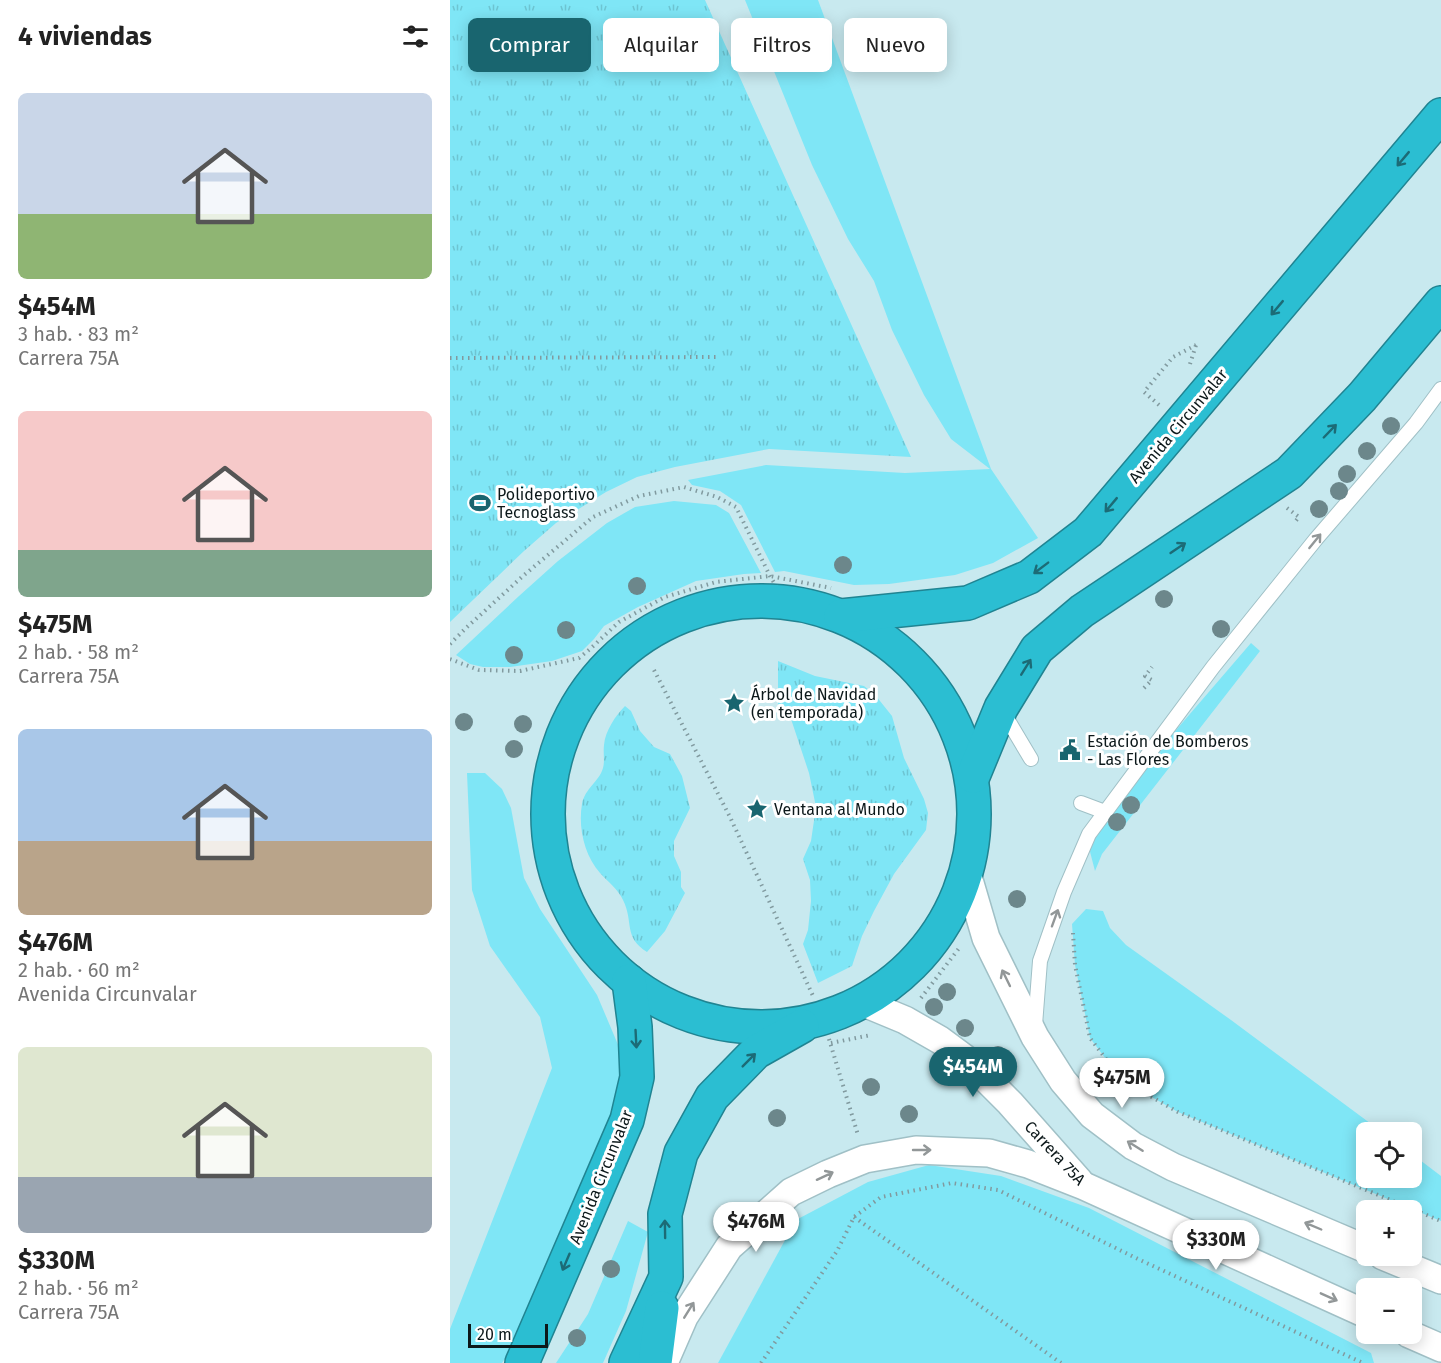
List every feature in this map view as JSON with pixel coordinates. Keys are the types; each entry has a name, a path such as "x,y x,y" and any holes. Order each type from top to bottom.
{"highway":[{"name":"Avenida Circunvalar","path":"837,602 968,603 1029,577 1088,532 1441,115"},
{"path":"973,776 1001,708 1037,649 1082,611 1289,473 1362,397 1441,303"},
{"path":"655,1363 666,1277 665,1214 681,1153 712,1097 756,1052 817,1020 864,1002 900,976 929,946 952,911 967,873 976,824 973,776 957,726 930,681 892,645 837,602 787,604 751,602 703,608 658,626 619,654 586,690 560,738 548,791 549,845 563,897 590,943 628,981 684,1013 747,1026 817,1020"},
{"name":"Avenida Circunvalar","path":"522,1363 627,1120 637,1077 635,1027 628,981"},
{"path":"626,1363 666,1277"}],"street":[{"path":"967,873 986,938 1035,1037 1063,1080 1092,1115 1133,1146 1173,1167 1356,1245"},
{"name":"Carrera 75A","path":"864,1002 905,1020 967,1060 1010,1103 1084,1186 1356,1309"},
{"path":"664,1363 684,1317 729,1247 791,1192 828,1174 865,1159 916,1150 989,1153 1028,1164 1084,1186"},
{"path":"1407,1266 1441,1280"},
{"path":"1422,1340 1441,1348 1424,1363"}],"lane":[{"path":"1035,1037 1040,961 1064,892 1089,834 1213,667 1316,540 1416,423 1441,389"},
{"path":"1001,708 1031,759"},
{"path":"1081,803 1105,812"}],"path":[{"path":"1144,392 1173,357 1196,345 1189,367"},
{"path":"450,358 719,357"},
{"path":"450,644 523,576 594,517 639,496 684,487 717,497 736,507 770,576 787,604"},
{"path":"450,658 479,670 520,671 579,658 619,622 665,597 716,582 770,576 837,602"},
{"path":"1144,688 1152,680 1145,676 1152,667"},
{"path":"654,670 730,817 817,1020 865,1159"},
{"path":"1072,924 1075,965 1090,1038 1112,1067 1143,1092 1178,1112 1441,1221"},
{"path":"761,1363 837,1251 854,1217 881,1197 952,1183 998,1190 1127,1254 1363,1363"},
{"path":"854,1217 1061,1363"}],"green space":[{"path":"450,0 705,0 713,18 603,18 603,72 719,72 719,31 731,58 731,72 737,72 911,457 769,449 675,467 637,477 606,492 556,523 450,622"},
{"path":"745,0 818,0 825,18 752,18"},
{"path":"832,38 991,469 1038,538 993,563 955,575 889,584 854,585 784,571 775,572 741,505 720,491 692,485 688,480 766,465 905,473 990,469 951,439 924,395 892,330 874,281 848,239 812,165 774,72 832,72"},
{"path":"674,501 716,505 729,513 761,573 696,581 638,607 604,626 582,651 552,661 510,667 483,667 470,664 456,655 558,561 607,523 635,507"},
{"path":"1251,643 1260,651 1102,854 1095,871 1088,844 1177,729"},
{"path":"778,661 815,676 864,686 876,696 892,716 904,758 924,799 928,813 926,830 894,874 862,936 852,966 818,983 803,944 808,930 811,901 810,880 803,859 811,841 816,807 809,773 791,719 778,706"},
{"path":"625,706 631,711 640,731 654,747 670,754 682,776 690,808 674,841 674,856 681,872 681,887 685,893 665,931 647,952 632,935 621,896 594,866 586,849 581,822 584,798 603,768 606,734"},
{"path":"467,773 485,773 502,789 511,808 524,878 540,909 597,995 619,1047 625,1074 617,1114 521,1335 502,1363 450,1363 450,1329 552,1068 540,1017 490,946 472,890"},
{"path":"1086,909 1103,911 1110,928 1126,945 1369,1122 1356,1122 1356,1186 1178,1112 1143,1092 1112,1067 1090,1038 1075,965 1072,924"},
{"path":"1422,1162 1441,1176 1441,1221 1422,1213 1422,1200 1390,1200 1361,1188 1422,1188"},
{"path":"929,1165 1001,1176 1089,1208 1371,1353 1374,1363 718,1363 796,1220 868,1182"},
{"path":"628,1221 648,1232 626,1311 603,1363 556,1363 588,1314"}],"place":[{"name":"Polideportivo Tecnoglass","path":"480,503"},
{"name":"Árbol de Navidad (en temporada)","path":"734,703"},
{"name":"Estación de Bomberos - Las Flores","path":"1070,750"},
{"name":"Ventana al Mundo","path":"757,809"}]}
